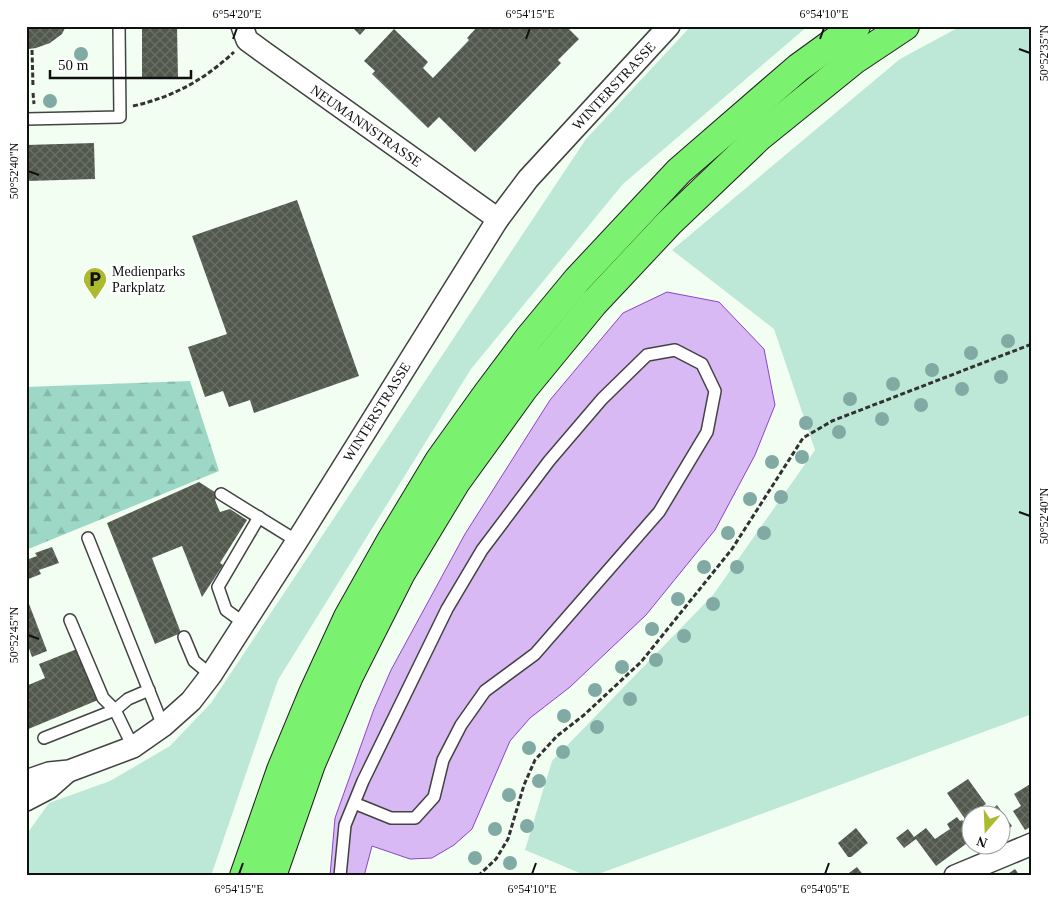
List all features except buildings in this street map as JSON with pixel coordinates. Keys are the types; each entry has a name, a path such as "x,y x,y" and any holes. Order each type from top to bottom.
{"main road":[{"path":"244,876 281,770 312,693 348,617 439,461 487,394 578,280 679,171 798,68 856,26"},
{"path":"272,876 311,764 349,676 401,573 456,482 524,388 592,304 668,223 760,136 854,60 905,26"}],"street":[{"name":"WINTERSTRASSE","path":"26,781 49,774 69,772 133,747 163,726 191,701 211,675 297,540 498,219 528,179 670,26"},
{"name":"NEUMANNSTRASSE","path":"244,33 498,219"},
{"name":"WINTERSTRASSE","path":"26,800 49,788 69,772"},
{"path":"955,876 1032,844"}],"lane":[{"path":"26,119 120,117 119,26"},
{"path":"340,876 344,825 354,803 391,722 447,609 482,550 549,461 602,399 646,355 675,350 702,364 715,391 707,432 660,512 535,654 485,691 461,725 443,760 434,797 415,818 391,818 354,803"},
{"path":"221,494 297,540"},
{"path":"244,623 226,610 218,587 259,517"},
{"path":"88,538 163,726"},
{"path":"70,620 103,698 115,710 133,747"},
{"path":"184,637 194,661 211,675"},
{"path":"44,738 115,710 128,699 149,690"}],"path":[{"path":"120,109 157,101 196,82 224,61 244,33"},
{"path":"32,50 33,86"},
{"path":"33,93 34,109"},
{"path":"478,876 496,859 508,839 524,785 535,760 557,736 584,715 641,662 732,549 803,438 832,421 1032,344"}],"green space":[{"path":"691,26 808,26 623,184 471,369 278,680 211,876 26,876 26,835 49,803 110,781 170,746 211,703 586,139"},
{"path":"961,26 1032,26 1032,714 593,876 587,876 525,850 552,761 713,595 815,450 774,329 672,250 900,59"},
{"path":"190,381 219,471 26,550 26,387"}],"shaded area":[{"path":"667,292 719,302 764,349 775,405 755,455 715,530 646,615 570,687 530,718 510,741 472,829 454,845 432,858 410,859 372,846 364,876 330,876 335,818 374,709 391,670 465,534 550,400 623,313"}],"place":[{"name":"Medienparks Parkplatz","path":"95,300"}]}
